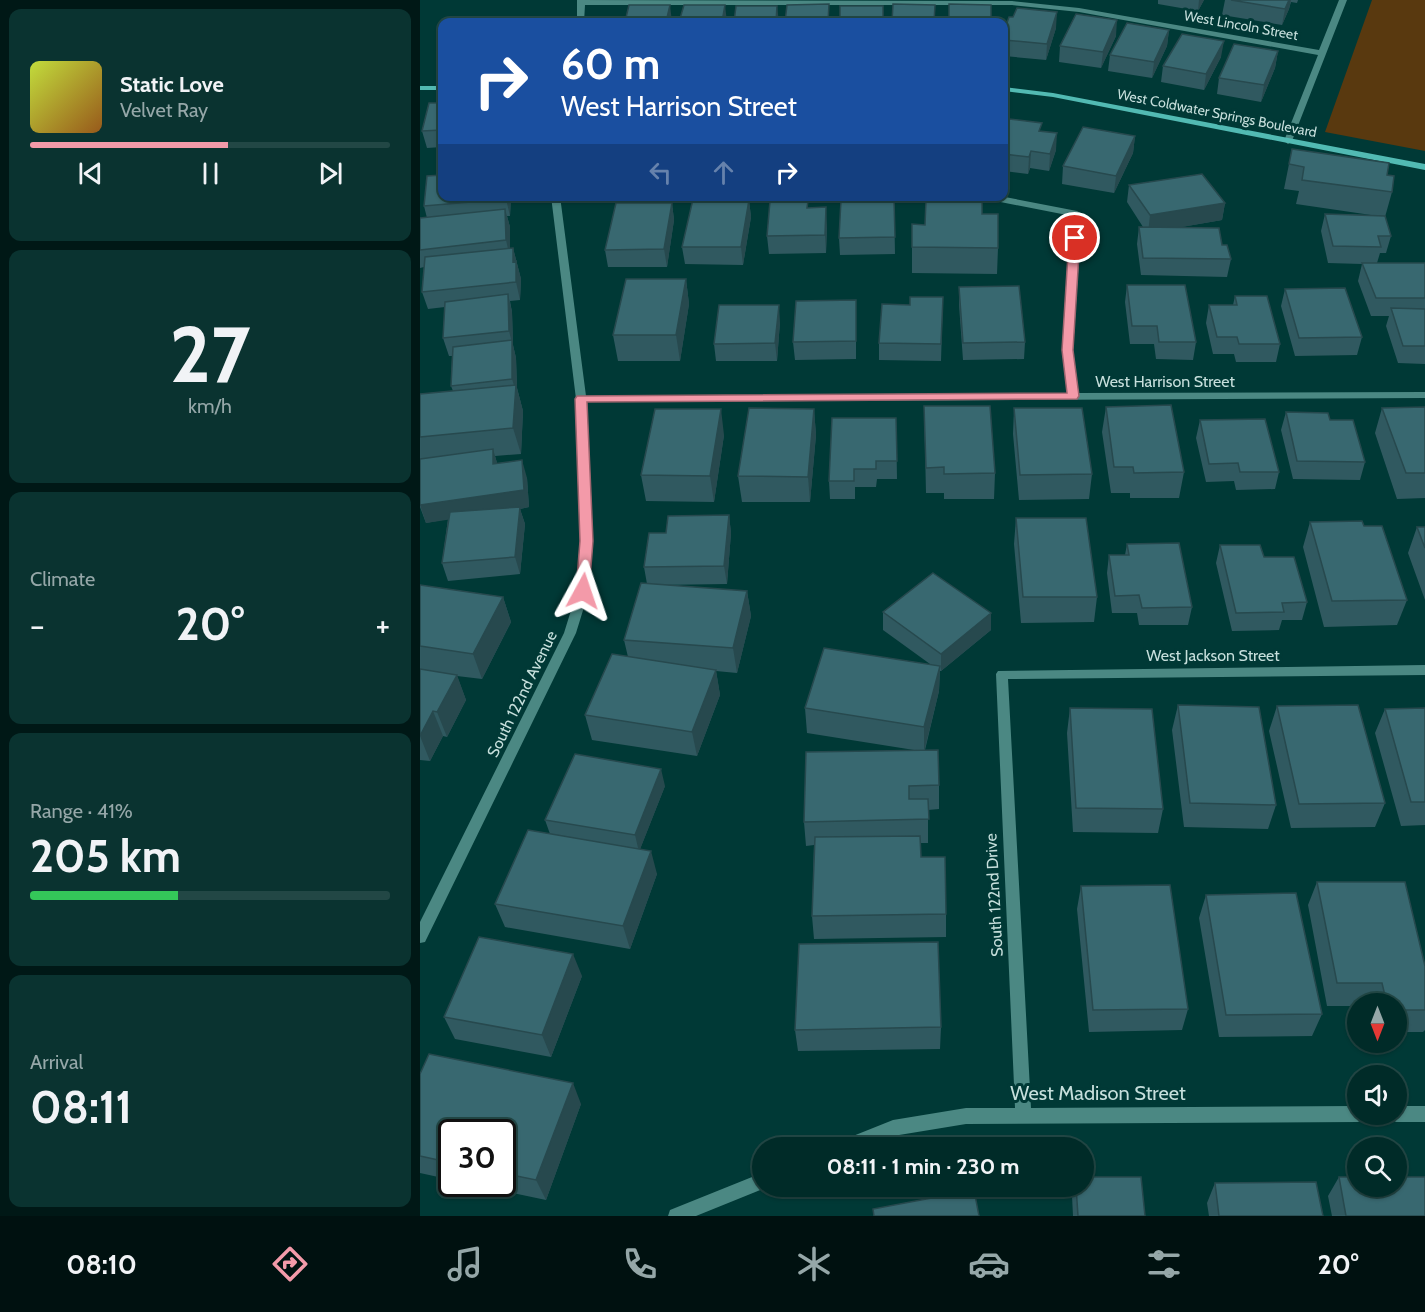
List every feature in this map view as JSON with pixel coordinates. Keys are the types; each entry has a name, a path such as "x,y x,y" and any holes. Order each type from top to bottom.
{"street":[{"path":"1288,141 1343,0"},
{"path":"580,18 581,1"},
{"name":"West Lincoln Street","path":"581,1 1012,3 1079,10 1321,53"},
{"path":"420,88 438,88"},
{"name":"West Coldwater Springs Boulevard","path":"1008,89 1053,95 1425,167"},
{"name":"South 122nd Avenue","path":"420,938 570,633 583,591 587,541 581,399 556,201"},
{"path":"1008,201 1077,214 1068,350 1073,396"},
{"name":"West Harrison Street","path":"581,399 1425,395"},
{"name":"West Jackson Street","path":"1002,674 1425,670"},
{"name":"South 122nd Drive","path":"1002,674 1023,1114"},
{"name":"West Madison Street","path":"871,1137 893,1128 966,1116 1347,1114"},
{"path":"1407,1114 1425,1114"},
{"path":"676,1216 752,1185"}],"shaded area":[{"path":"1372,0 1425,0 1425,151 1325,132"}],"building":[{"path":"1231,0 1289,0 1285,9"},
{"path":"829,4 828,18 785,18 787,5"},
{"path":"893,4 935,5 934,18 892,18"},
{"path":"949,4 991,5 991,18 949,18"},
{"path":"629,5 670,5 667,18 626,18"},
{"path":"684,5 725,5 723,18 680,18"},
{"path":"736,6 777,6 776,18 734,18"},
{"path":"840,6 883,6 883,18 840,18"},
{"path":"1017,8 1057,12 1047,44 1008,40 1008,20 1009,17 1013,17"},
{"path":"1076,14 1117,20 1103,52 1060,46"},
{"path":"1127,23 1169,30 1154,62 1110,55"},
{"path":"1182,34 1224,41 1206,74 1163,66"},
{"path":"1234,44 1278,51 1264,85 1219,78"},
{"path":"429,103 438,103 438,130 422,131"},
{"path":"1009,119 1042,123 1039,131 1057,133 1050,154 1031,151 1029,157 1008,154"},
{"path":"1083,127 1135,136 1116,176 1063,166"},
{"path":"1292,149 1389,163 1387,175 1394,176 1392,192 1302,180 1304,167 1289,164"},
{"path":"1202,174 1225,203 1150,215 1129,185"},
{"path":"438,175 438,201 483,201 424,206 427,176"},
{"path":"693,201 749,201 741,247 682,247"},
{"path":"770,201 808,201 807,208 826,207 825,235 767,236"},
{"path":"841,201 894,201 895,237 839,238"},
{"path":"926,201 982,201 982,214 998,214 998,248 912,247 912,224 925,225"},
{"path":"616,203 672,203 664,249 605,250"},
{"path":"505,209 506,240 420,250 420,218"},
{"path":"1325,214 1385,216 1391,236 1378,236 1381,247 1333,246"},
{"path":"1139,227 1219,228 1222,245 1227,245 1231,259 1143,258"},
{"path":"513,248 513,262 516,261 516,282 422,292 425,257"},
{"path":"1362,263 1425,263 1425,298 1376,298"},
{"path":"626,279 686,279 676,335 613,335"},
{"path":"1127,285 1185,285 1196,342 1159,342 1157,326 1132,326"},
{"path":"1019,286 1025,342 963,343 959,287"},
{"path":"1345,288 1362,337 1299,338 1285,289"},
{"path":"508,294 509,331 443,338 445,302"},
{"path":"1235,296 1267,296 1280,344 1239,344 1237,337 1217,337 1209,305 1237,305"},
{"path":"910,297 943,297 941,344 879,343 882,304 910,305"},
{"path":"856,300 856,341 793,342 796,301"},
{"path":"719,305 779,305 775,343 714,344"},
{"path":"1391,308 1425,309 1425,346 1403,346"},
{"path":"512,340 512,379 451,386 453,347"},
{"path":"516,385 513,428 420,437 420,394"},
{"path":"1171,405 1184,472 1134,473 1133,467 1114,467 1106,407"},
{"path":"924,406 990,406 995,473 944,474 944,467 926,468"},
{"path":"1425,407 1425,473 1406,473 1382,408"},
{"path":"749,408 814,409 808,477 738,476"},
{"path":"1014,408 1082,408 1092,474 1020,475"},
{"path":"655,409 721,409 710,476 641,475"},
{"path":"1286,412 1328,413 1330,420 1353,420 1365,462 1297,461"},
{"path":"832,418 896,418 897,461 876,461 876,469 854,469 854,481 829,481"},
{"path":"1265,419 1279,472 1240,472 1238,463 1209,464 1200,420"},
{"path":"493,449 493,464 522,460 524,490 420,505 420,459"},
{"path":"520,507 515,557 442,563 450,512"},
{"path":"729,515 724,566 644,567 649,533 666,533 668,516"},
{"path":"1016,518 1086,518 1097,597 1023,597"},
{"path":"1362,521 1364,526 1382,526 1407,600 1332,601 1310,522"},
{"path":"1417,527 1425,527 1425,548"},
{"path":"1179,543 1192,607 1142,608 1139,595 1115,596 1109,555 1129,555 1127,544"},
{"path":"1220,545 1260,545 1264,557 1294,557 1307,602 1282,603 1284,612 1236,613"},
{"path":"933,573 991,613 941,654 883,612"},
{"path":"641,583 747,591 733,648 624,640"},
{"path":"420,585 503,597 473,654 420,646"},
{"path":"824,648 940,666 924,727 805,708"},
{"path":"612,654 716,670 692,732 585,715"},
{"path":"420,669 457,675 437,712 433,711 420,736"},
{"path":"1178,705 1259,707 1276,805 1190,803"},
{"path":"1358,705 1385,803 1299,804 1277,706"},
{"path":"1070,708 1152,709 1163,809 1076,808"},
{"path":"1425,708 1425,802 1411,802 1385,709"},
{"path":"938,750 939,785 909,786 909,799 928,799 929,819 804,822 806,752"},
{"path":"575,754 661,769 635,835 545,820"},
{"path":"528,830 651,851 623,926 495,904"},
{"path":"920,836 921,857 945,857 946,914 812,916 815,837"},
{"path":"1317,882 1405,882 1425,966 1425,1010 1407,1010 1407,993 1384,993 1382,983 1337,983"},
{"path":"1170,885 1188,1009 1093,1010 1081,886"},
{"path":"1296,893 1322,1014 1226,1015 1206,895"},
{"path":"479,937 573,954 542,1035 444,1017"},
{"path":"938,942 941,1027 795,1030 799,944"},
{"path":"429,1054 573,1083 536,1180 516,1176 516,1119 438,1119 438,1160 420,1156 420,1074"},
{"path":"1094,1177 1141,1177 1145,1216 1078,1216 1077,1197 1094,1197"},
{"path":"1339,1177 1347,1177 1347,1197 1407,1197 1407,1177 1425,1177 1425,1216 1346,1216"},
{"path":"1316,1182 1323,1216 1219,1216 1215,1183"},
{"path":"937,1197 975,1197 979,1216 874,1216 873,1209"}],"route":[{"path":"583,591 587,541 581,399 1073,396 1068,350 1075,238"}]}
